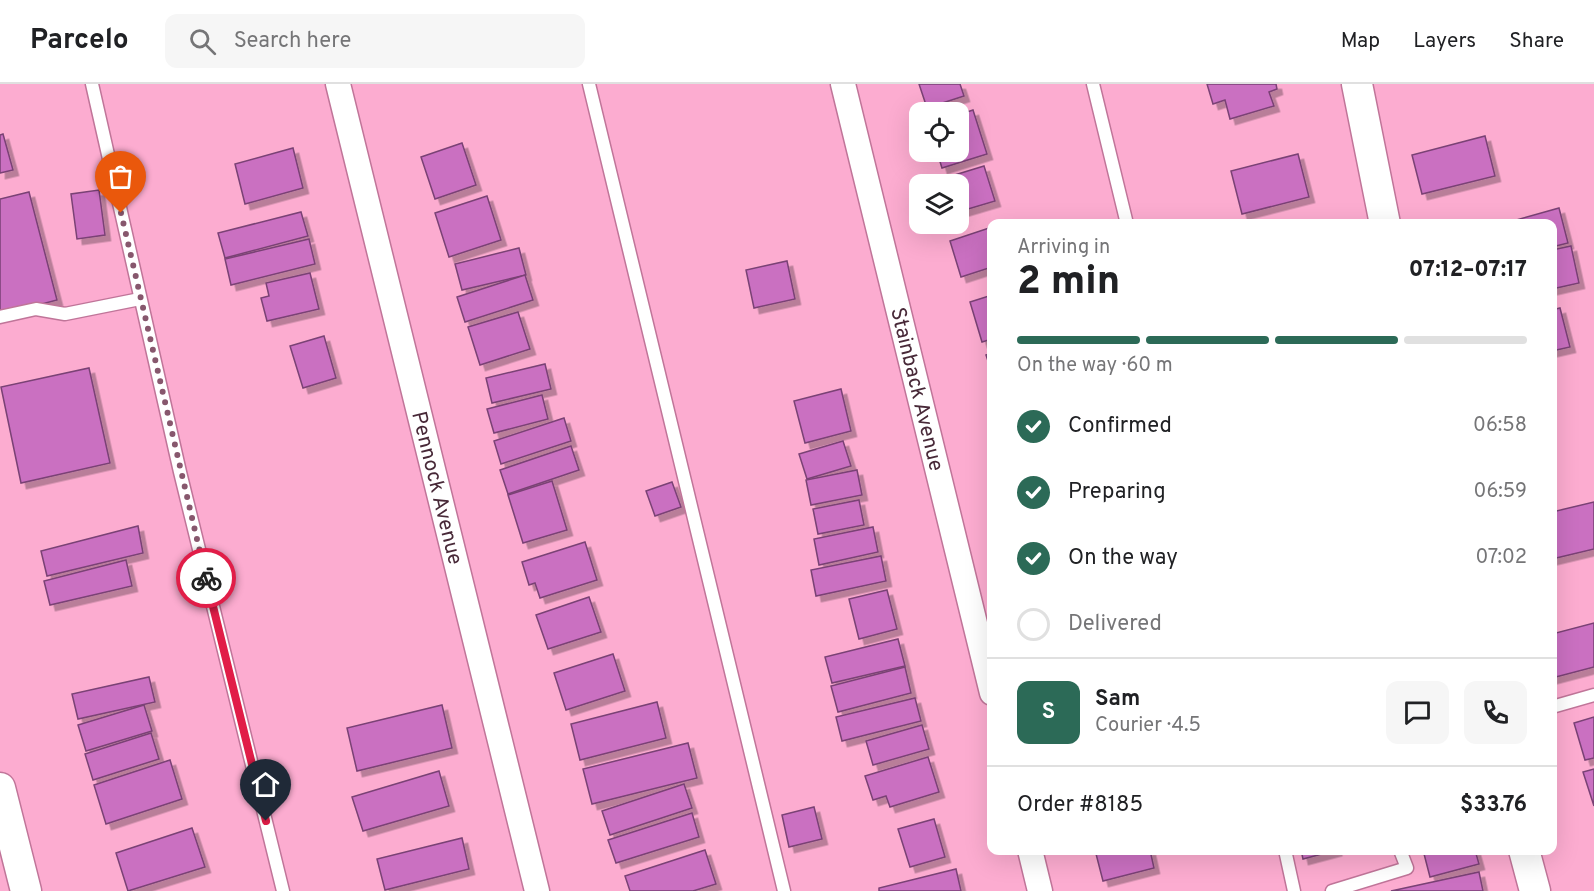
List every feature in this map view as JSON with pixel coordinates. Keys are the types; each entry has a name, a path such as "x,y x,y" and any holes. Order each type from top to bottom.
{"street":[{"name":"Pennock Avenue","path":"338,84 537,891"},
{"name":"Stainback Avenue","path":"843,84 987,673"},
{"path":"1357,84 1384,219"},
{"path":"0,788 15,874"},
{"path":"1031,855 1040,891"},
{"path":"1525,855 1535,891"}],"lane":[{"path":"92,84 180,472 283,891"},
{"path":"589,84 784,891"},
{"path":"1093,84 1126,219"},
{"path":"0,317 36,309 65,314 141,299"},
{"path":"1557,706 1594,695"},
{"path":"1286,855 1294,891"},
{"path":"1332,891 1407,868 1403,855"}],"building":[{"path":"919,84 960,84 964,96 946,102 925,102"},
{"path":"1207,84 1276,84 1277,89 1269,92 1274,106 1230,119 1225,100 1213,104"},
{"path":"973,110 987,154 969,160 969,111"},
{"path":"3,134 13,170 0,173 0,135"},
{"path":"1485,136 1495,176 1422,194 1412,155"},
{"path":"462,143 476,185 435,199 421,157"},
{"path":"293,148 303,188 245,204 235,164"},
{"path":"1298,154 1309,197 1242,214 1231,171"},
{"path":"940,162 961,162 942,168"},
{"path":"984,166 995,201 969,209 969,174 958,174"},
{"path":"99,190 105,235 77,239 71,194"},
{"path":"29,192 57,300 0,315 0,199"},
{"path":"487,196 501,240 449,257 435,213"},
{"path":"1559,208 1568,243 1557,246 1557,219 1520,219"},
{"path":"301,212 308,236 225,258 218,233"},
{"path":"987,229 987,269 961,277 950,241"},
{"path":"309,239 315,264 231,285 225,259"},
{"path":"1571,246 1579,283 1557,288 1557,249"},
{"path":"519,248 526,275 462,290 455,264"},
{"path":"787,261 795,299 754,308 746,270"},
{"path":"310,273 319,309 267,321 261,298 269,296 266,283"},
{"path":"525,275 533,300 465,322 457,297"},
{"path":"987,297 987,340 982,342 970,302"},
{"path":"1560,308 1570,347 1557,350 1557,309"},
{"path":"518,312 530,349 480,365 468,327"},
{"path":"324,336 336,378 303,388 290,346"},
{"path":"545,364 551,389 492,403 486,378"},
{"path":"89,368 110,463 21,483 1,387"},
{"path":"841,389 851,431 805,443 794,401"},
{"path":"542,395 548,419 494,433 487,409"},
{"path":"564,418 571,441 501,464 494,441"},
{"path":"843,441 851,466 807,479 799,454"},
{"path":"571,446 579,470 508,494 500,470"},
{"path":"857,470 862,495 811,505 806,480"},
{"path":"552,481 567,530 523,543 508,495"},
{"path":"672,482 681,507 655,516 646,491"},
{"path":"859,500 864,525 818,534 813,509"},
{"path":"1594,502 1594,549 1557,558 1557,511"},
{"path":"138,526 143,553 47,576 41,551"},
{"path":"873,527 878,552 819,565 814,539"},
{"path":"585,542 597,580 540,598 535,583 529,585 522,562"},
{"path":"881,556 886,581 816,596 811,570"},
{"path":"126,560 132,586 50,605 44,581"},
{"path":"887,590 897,629 859,639 849,599"},
{"path":"589,597 601,632 548,649 536,615"},
{"path":"1594,623 1594,667 1557,677 1557,633"},
{"path":"898,639 905,666 832,683 825,657"},
{"path":"613,654 625,691 566,710 554,673"},
{"path":"905,667 911,693 838,712 831,686"},
{"path":"149,677 155,702 78,719 72,694"},
{"path":"915,698 921,721 842,741 836,717"},
{"path":"657,702 666,738 580,760 571,724"},
{"path":"144,705 152,731 86,751 78,725"},
{"path":"442,705 452,748 357,771 347,728"},
{"path":"1594,717 1594,758 1585,760 1574,723"},
{"path":"922,725 929,749 873,765 866,741"},
{"path":"151,733 159,759 93,780 85,754"},
{"path":"688,743 697,778 592,804 583,769"},
{"path":"928,757 939,792 890,807 886,796 873,800 865,776"},
{"path":"170,760 182,799 106,824 94,785"},
{"path":"1594,769 1594,806 1583,772"},
{"path":"439,771 449,806 363,831 352,797"},
{"path":"684,784 692,808 610,835 602,811"},
{"path":"814,807 822,839 789,847 782,815"},
{"path":"692,813 699,837 616,863 608,840"},
{"path":"934,819 945,857 910,867 898,829"},
{"path":"192,828 205,867 128,891 116,853"},
{"path":"462,838 469,869 385,890 377,859"},
{"path":"705,850 716,884 693,891 630,891 625,876"},
{"path":"1096,855 1151,855 1154,868 1103,881"},
{"path":"1302,855 1318,855 1303,859"},
{"path":"1424,855 1476,855 1479,864 1430,877"},
{"path":"956,869 961,891 879,891 879,888"},
{"path":"1479,872 1483,891 1391,891"}],"way so far":[{"path":"121,213 206,578"}],"route":[{"path":"206,578 266,821"}]}
